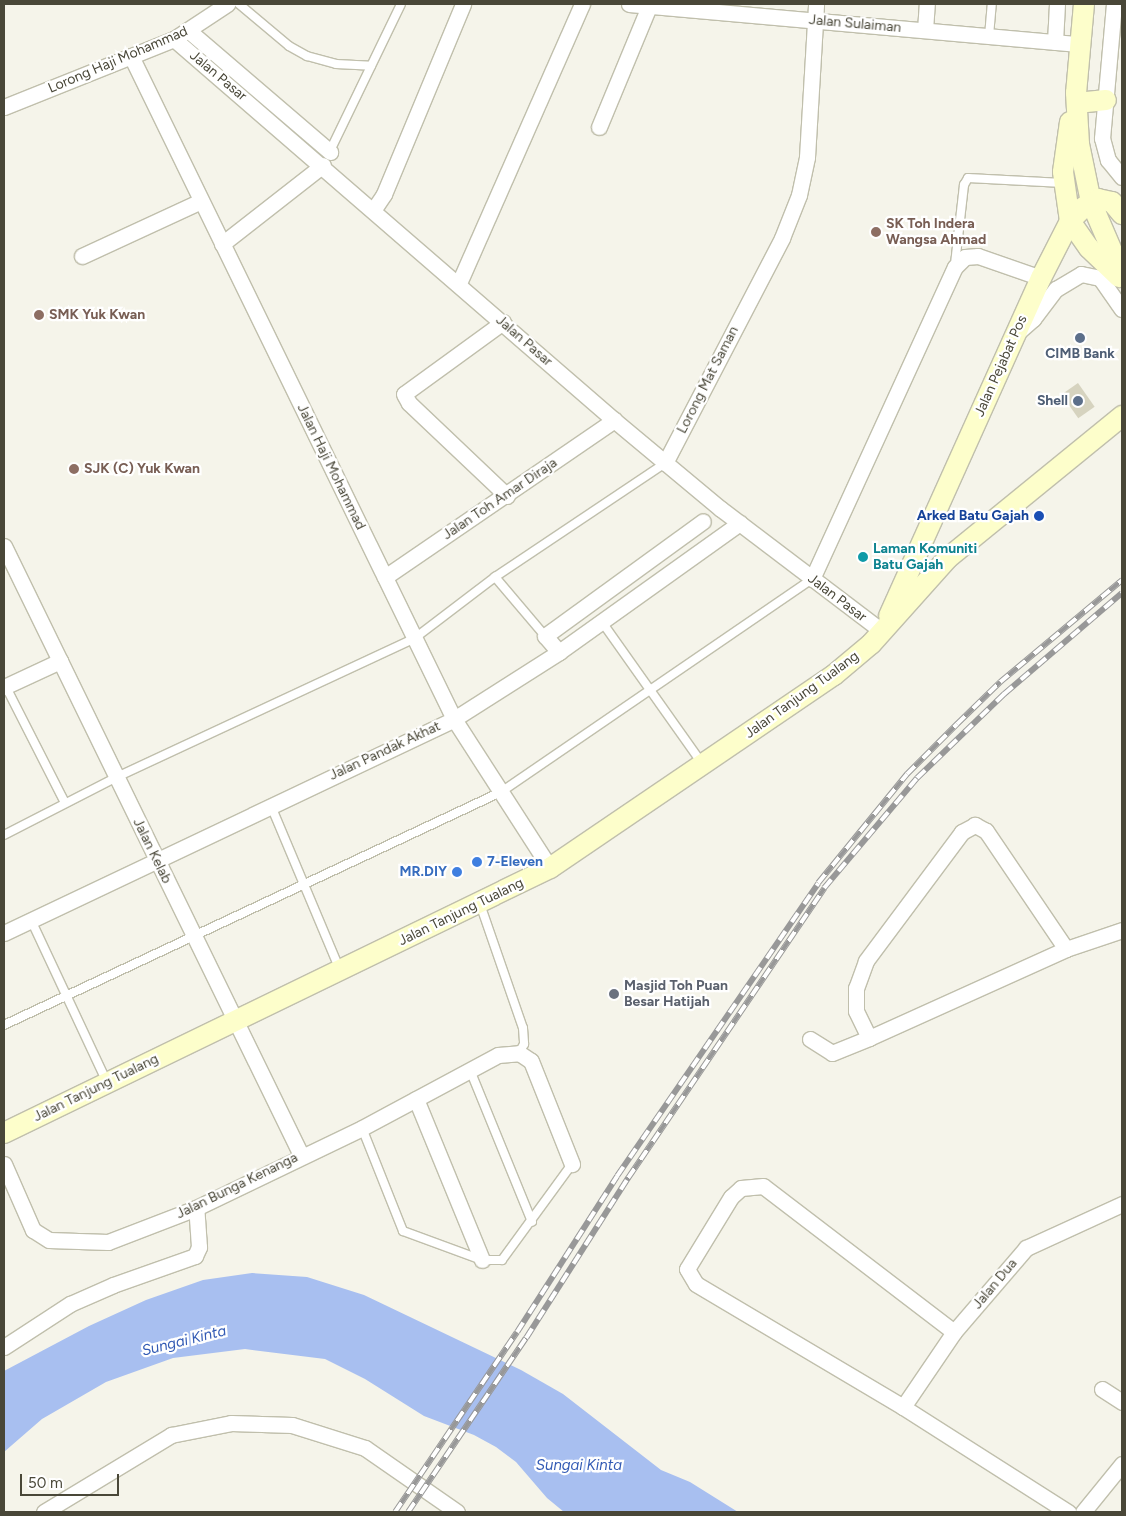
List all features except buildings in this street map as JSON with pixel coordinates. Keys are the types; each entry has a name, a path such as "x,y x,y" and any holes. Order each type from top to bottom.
{"main road":[{"path":"1084,4 1076,98 1065,149 1063,183 1070,221 1089,248 1122,280"},
{"path":"1076,98 1106,100"},
{"path":"1076,98 1079,144 1091,202 1122,274"},
{"path":"1070,221 1091,202 1098,199 1112,202 1122,214"},
{"name":"Jalan Pejabat Pos","path":"883,632 1041,278 1070,221"},
{"name":"Jalan Tanjung Tualang","path":"4,1133 480,904 550,868 834,675 883,632 948,558 1121,419"},
{"path":"922,543 948,558"}],"street":[{"name":"Lorong Haji Mohammad","path":"4,107 174,39 189,31 227,4"},
{"path":"374,209 384,194 463,4"},
{"path":"459,283 582,4"},
{"name":"Jalan Sulaiman","path":"629,4 1080,44"},
{"name":"Lorong Mat Saman","path":"665,463 782,238 799,195 807,157 816,4"},
{"path":"925,30 927,4"},
{"path":"1055,42 1057,4"},
{"path":"1114,4 1104,151 1120,173"},
{"path":"599,126 649,6"},
{"path":"189,31 326,158 222,244"},
{"name":"Jalan Pasar","path":"174,39 326,158 374,209 665,463 740,524 883,632"},
{"name":"Jalan Haji Mohammad","path":"131,56 454,719 550,868"},
{"path":"82,256 202,201"},
{"path":"812,579 955,267 965,257 978,256 1041,278"},
{"path":"1017,333 1033,319 1056,289 1081,274 1100,278 1122,309"},
{"path":"502,322 404,394 409,403 507,496"},
{"name":"Jalan Toh Amar Diraja","path":"385,577 507,496 614,420"},
{"path":"559,652 545,636 703,521"},
{"name":"Jalan Pandak Akhat","path":"4,934 454,719 559,652 740,524"},
{"path":"682,537 696,555"},
{"name":"Jalan Kelab","path":"4,546 301,1155"},
{"path":"5,687 60,661"},
{"path":"868,1038 856,1011 856,988 866,961 962,832 975,825 986,831 1066,950"},
{"path":"810,1039 832,1053 1066,950 1122,932"},
{"path":"519,1053 531,1061 572,1164"},
{"name":"Jalan Bunga Kenanga","path":"4,1164 33,1230 49,1240 108,1242 196,1208 301,1155 362,1128 498,1055 519,1053"},
{"path":"416,1099 482,1260"},
{"path":"954,1332 774,1191 752,1184 741,1188 731,1197 687,1269 693,1280 903,1407 1068,1512"},
{"name":"Jalan Dua","path":"903,1407 954,1332 1026,1248 1122,1204"},
{"path":"4,1347 70,1304 113,1284 195,1256 199,1247 196,1208"},
{"path":"1102,1388 1122,1402"},
{"path":"44,1512 171,1435 231,1423 292,1425 364,1448 457,1512"},
{"path":"1083,1512 1122,1464"}],"lane":[{"path":"239,4 289,46 307,56 336,64 371,66"},
{"path":"326,158 401,4"},
{"path":"989,36 992,4"},
{"path":"955,267 964,185 968,178 1063,183"},
{"name":"Lorong Mat Saman","path":"4,835 117,777 414,638 495,577 665,463"},
{"path":"495,577 545,636"},
{"path":"4,1025 501,792 812,579"},
{"path":"602,622 703,765"},
{"path":"5,687 65,804"},
{"path":"271,806 341,971"},
{"path":"480,904 523,1028 524,1044 519,1053"},
{"path":"32,920 108,1083"},
{"path":"470,1070 532,1222"},
{"path":"362,1128 403,1231 482,1260 502,1260 532,1222 572,1164"}],"water":[{"name":"Sungai Kinta","path":"252,1273 307,1277 364,1295 521,1370 563,1394 661,1470 690,1482 738,1512 564,1512 547,1498 516,1462 496,1447 474,1435 424,1416 365,1379 325,1359 245,1349 173,1358 106,1382 42,1419 4,1452 4,1371 89,1326 146,1300 203,1280"}],"railway":[{"path":"395,1512 517,1332 617,1176 818,883 907,774 957,724 1000,682 1122,580"},
{"path":"408,1512 526,1338 628,1178 824,888 917,778 1004,694 1122,593"}],"place":[{"name":"SK Toh Indera Wangsa Ahmad","path":"876,232"},
{"name":"SMK Yuk Kwan","path":"39,315"},
{"name":"CIMB Bank","path":"1080,338"},
{"name":"Shell","path":"1078,401"},
{"name":"SJK (C) Yuk Kwan","path":"74,469"},
{"name":"Arked Batu Gajah","path":"1039,516"},
{"name":"Laman Komuniti Batu Gajah","path":"863,557"},
{"name":"7-Eleven","path":"477,862"},
{"name":"MR.DIY","path":"457,872"},
{"name":"Masjid Toh Puan Besar Hatijah","path":"614,994"}]}
